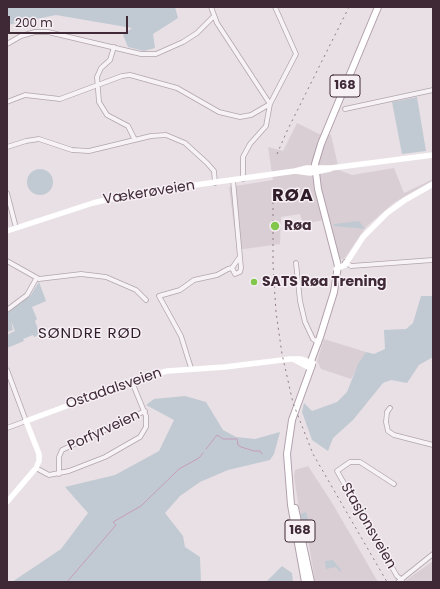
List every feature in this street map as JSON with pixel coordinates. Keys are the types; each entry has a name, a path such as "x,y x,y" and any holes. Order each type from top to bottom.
{"main road":[{"name":"168","path":"305,582 294,527 288,480 288,439 296,408 312,364 334,292 336,267 333,246 315,170 322,144 378,7"},
{"name":"168","path":"288,480 311,582"}],"street":[{"path":"211,7 213,17 270,104"},
{"path":"243,179 243,157 250,144 266,126 270,104 296,54 276,7"},
{"path":"7,44 21,36 35,32 48,32 141,54 156,54 164,52 197,33 213,17"},
{"path":"114,47 110,60 98,72 97,86 99,102 107,116 128,126 135,140"},
{"path":"7,102 25,95 60,99 122,76 138,76 177,88 214,110 240,117 251,115 270,104"},
{"path":"344,109 433,90"},
{"path":"7,148 26,141 39,139 82,151 159,135 180,139 207,162 214,171 215,183"},
{"name":"Vækerøveien","path":"7,231 115,197 295,171 315,170 433,155"},
{"path":"232,268 235,274 240,272 233,180"},
{"path":"336,267 345,262 363,237 383,216 405,200 433,184"},
{"path":"7,193 15,224"},
{"path":"191,368 181,336 159,296 180,290 192,281 217,275 232,268 240,258"},
{"path":"345,262 352,266 433,260"},
{"path":"7,261 36,279 81,274 102,276 136,290 146,300"},
{"path":"296,263 300,302 305,322 313,340 318,344"},
{"path":"7,310 27,294 36,279"},
{"name":"Ostadalsveien","path":"7,428 161,372 191,368 225,367 295,360 312,364"},
{"path":"7,370 39,454 39,461 36,468 7,502"},
{"name":"Porfyrveien","path":"132,382 145,412 146,427 136,441 105,457 59,474 59,457 62,450 145,412"},
{"path":"390,408 387,412 386,422 388,431 394,435 433,445"},
{"name":"Stasjonsveien","path":"394,484 360,462 350,462 337,471 401,580"},
{"path":"36,468 46,474 59,474"},
{"path":"401,580 433,554"}],"shaded area":[{"path":"7,7 175,7 178,18 153,34 155,48 144,51 128,47 123,35 132,28 56,15 7,25"},
{"path":"417,97 426,151 402,154 392,102"},
{"path":"297,123 319,134 331,135 339,170 352,175 394,168 404,193 433,179 433,181 395,202 366,227 345,258 339,260 329,219 303,224 300,214 281,217 280,244 237,250 229,187 273,180 268,147 283,151"},
{"path":"40,169 49,173 53,182 49,191 40,195 31,191 27,182 31,173"},
{"path":"359,221 365,229 334,226 334,224"},
{"path":"39,282 46,301 32,307 37,319 35,321 40,335 34,337 33,335 23,339 24,341 7,348 7,335 15,331 11,321 13,330 7,332 7,313 30,296"},
{"path":"421,296 433,296 433,357 419,365 407,383 391,380 383,383 353,420 333,438 328,451 312,440 302,412 304,403 312,411 337,402 347,392 358,364 366,352 374,354 385,349 384,330 406,329 413,323"},
{"path":"324,339 366,352 351,379 321,369 317,361"},
{"path":"185,396 206,402 223,430 236,437 255,439 280,432 274,454 270,460 228,470 200,482 180,496 165,513 183,536 185,547 200,557 201,582 12,582 61,549 88,513 65,487 115,475 159,451 174,420 146,405 154,399"},
{"path":"308,466 331,501 378,582 315,582 309,545 299,509 294,477 295,470"},
{"path":"306,512 308,519 304,521 308,520 315,526 315,532 312,536 308,535 304,528 300,514"},
{"path":"333,560 341,570 340,572 336,567 326,569 325,561"},
{"path":"433,561 433,582 406,582 406,580"},
{"path":"282,566 292,573 293,582 266,582"}],"waterway":[{"path":"206,449 217,435 223,439 237,439 238,445 241,447 254,451 260,451 262,454"},
{"path":"67,582 116,525 113,522 141,506 179,469 199,458 203,453"}],"railway":[{"path":"277,154 349,7"},
{"path":"273,202 273,265 276,312 282,354 293,403 313,454 387,582"}],"place":[{"name":"Røa","path":"275,226"},
{"name":"SATS Røa Trening","path":"254,282"}],"district":[{"name":"RØA","path":"293,196"},
{"name":"SØNDRE RØD","path":"90,334"}]}
